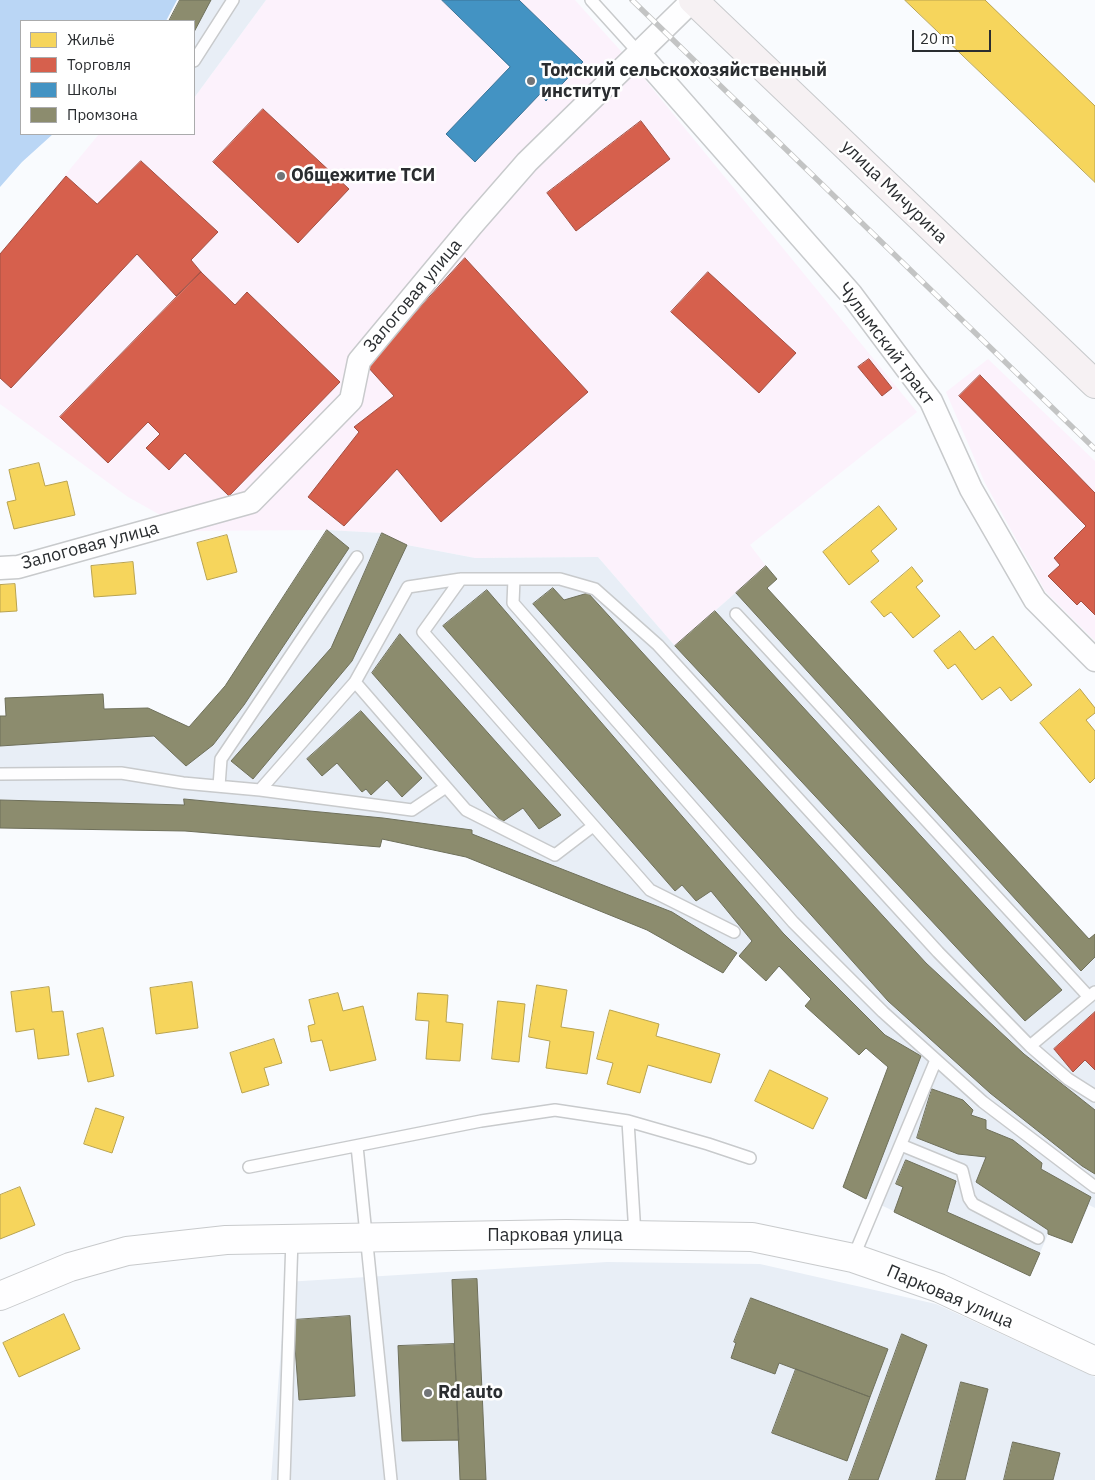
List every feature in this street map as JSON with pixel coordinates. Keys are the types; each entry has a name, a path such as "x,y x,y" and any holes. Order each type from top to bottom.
{"main road":[{"name":"улица Мичурина","path":"693,0 1095,384"}],"street":[{"name":"Залоговая улица","path":"0,568 18,567 251,502 351,400 359,361 527,162 693,0"},
{"name":"Чулымский тракт","path":"639,53 857,302 931,401 971,489 1035,600 1095,660"},
{"name":"Парковая улица","path":"0,1296 70,1267 126,1251 226,1240 566,1234 752,1237 853,1258 939,1288 1095,1361"}],"lane":[{"path":"195,59 234,0"},
{"path":"591,0 639,53"},
{"path":"219,786 221,759 358,557"},
{"path":"260,790 355,682 408,587 461,579 560,579 595,588 658,645 938,952 1030,1046 1068,1079 1095,1096"},
{"path":"461,579 423,632 650,890 734,932"},
{"path":"514,579 514,603 787,915 882,1012 936,1060 984,1102 1095,1187"},
{"path":"736,614 1092,995 1030,1046"},
{"path":"355,682 466,810 555,855 594,826"},
{"path":"0,774 121,773 183,783 260,790 412,810 446,787"},
{"path":"853,1258 936,1060"},
{"path":"249,1167 481,1121 554,1110 628,1121 750,1158"},
{"path":"628,1121 635,1236"},
{"path":"357,1146 392,1480"},
{"path":"901,1146 962,1170 969,1198 974,1204 1038,1238"},
{"path":"284,1480 292,1239"}],"shaded area":[{"path":"0,0 177,0 167,20 20,20 20,135 52,135 22,162 0,187"},
{"path":"180,0 266,0 195,97 195,20 170,20"},
{"path":"266,0 575,0 629,60 917,412 750,545 766,566 675,646 598,557 475,558 407,545 382,533 327,530 189,531 128,497 0,404 0,254 98,135 195,135 195,97"},
{"path":"988,359 1095,461 1095,641 1045,591 985,483 946,392"},
{"path":"327,530 382,533 407,545 475,558 598,557 675,646 766,566 767,588 1089,938 1095,934 1095,1208 1089,1205 1072,1243 1048,1234 1030,1276 843,1187 888,1067 866,1048 859,1055 811,999 779,967 766,981 737,953 723,973 647,930 466,857 382,839 380,847 185,831 0,828 0,716 6,716 5,698 103,694 104,709 148,708 190,727 225,686"},
{"path":"607,1262 760,1264 936,1304 1095,1377 1095,1480 271,1480 286,1282"}],"building: Жильё":[{"path":"905,0 985,0 1095,106 1095,182"},
{"path":"39,463 45,486 67,481 75,515 14,529 7,502 16,500 9,470"},
{"path":"879,506 897,529 871,551 879,561 849,585 823,552"},
{"path":"227,535 237,572 207,580 197,543"},
{"path":"133,562 136,594 94,597 91,566"},
{"path":"912,567 923,581 916,587 940,616 913,638 891,612 884,617 871,602"},
{"path":"15,584 17,611 0,612 0,585"},
{"path":"960,631 975,650 993,636 1032,685 1011,701 1000,687 982,700 955,664 948,669 934,651"},
{"path":"1080,689 1095,708 1095,713 1086,720 1095,731 1095,778 1090,783 1040,723"},
{"path":"192,982 198,1028 156,1034 150,988"},
{"path":"537,985 567,990 561,1027 594,1032 587,1074 546,1068 550,1041 529,1037"},
{"path":"49,987 52,1012 63,1011 69,1055 38,1059 34,1029 16,1032 11,992"},
{"path":"338,993 343,1011 363,1006 376,1060 330,1071 322,1040 311,1042 308,1026 315,1024 309,1000"},
{"path":"418,993 448,995 446,1022 463,1024 460,1061 426,1059 429,1021 416,1020"},
{"path":"498,1001 525,1004 519,1062 492,1059"},
{"path":"610,1010 659,1024 656,1036 720,1054 711,1083 648,1065 640,1093 607,1084 613,1063 597,1059"},
{"path":"103,1028 114,1076 88,1082 77,1034"},
{"path":"274,1039 282,1063 264,1068 269,1085 242,1093 230,1053"},
{"path":"770,1070 828,1098 813,1129 755,1101"},
{"path":"96,1108 124,1117 112,1153 84,1144"},
{"path":"20,1187 35,1225 0,1239 0,1195"},
{"path":"64,1314 80,1349 19,1377 3,1343"}],"building: Торговля":[{"name":"Общежитие ТСИ","path":"263,109 349,189 298,243 213,162"},
{"path":"641,121 670,159 576,231 547,193"},
{"path":"141,161 218,232 191,260 201,272 176,296 137,254 11,388 0,378 0,254 66,176 97,204"},
{"path":"465,258 588,392 441,522 397,469 344,526 308,497 359,432 354,427 394,396 367,366"},
{"path":"201,272 235,305 247,292 340,382 229,496 185,453 169,470 146,448 160,434 148,422 108,463 60,417"},
{"path":"708,272 796,353 759,393 671,312"},
{"path":"869,359 892,388 882,396 858,367"},
{"path":"980,375 1095,493 1095,615 1081,601 1077,605 1048,576 1060,565 1054,558 1086,526 959,396"},
{"path":"1095,1012 1095,1070 1085,1060 1073,1072 1054,1049"}],"building: Школы":[{"name":"Томский сельскохозяйственный институт","path":"442,0 519,0 583,62 546,101 540,94 475,162 446,134 510,67"}],"building: Промзона":[{"path":"180,0 211,0 195,30 195,20 170,20"},
{"path":"327,530 349,548 244,705 213,745 186,766 154,736 0,746 0,716 6,716 5,698 103,694 104,709 148,708 189,727 225,686"},
{"path":"382,533 407,545 352,661 253,779 231,761 331,648"},
{"path":"766,566 777,579 767,588 1089,939 1095,934 1095,957 1081,971 736,593"},
{"path":"553,588 564,600 588,593 926,963 1024,1054 1095,1110 1095,1174 1082,1166 990,1093 888,1001 533,604"},
{"path":"487,590 783,933 885,1035 921,1056 866,1199 843,1187 888,1067 866,1048 859,1055 805,1006 811,999 779,966 766,981 739,956 752,941 711,891 696,901 682,885 675,891 443,626"},
{"path":"715,611 1062,990 1025,1021 675,646"},
{"path":"400,634 561,815 539,829 523,808 502,822 372,673"},
{"path":"361,711 422,778 402,797 387,780 371,795 366,789 362,792 337,763 322,776 307,759"},
{"path":"184,799 383,818 472,830 472,834 672,912 737,953 723,973 647,930 466,857 382,839 380,847 185,831 0,828 0,800 184,805"},
{"path":"932,1089 963,1100 973,1110 971,1115 986,1120 986,1129 1013,1140 1042,1163 1041,1169 1091,1197 1072,1243 1048,1234 1048,1230 976,1182 986,1157 958,1154 917,1138"},
{"path":"906,1160 956,1181 947,1212 1040,1253 1030,1276 894,1212 903,1187 896,1184"},
{"path":"477,1279 486,1480 460,1480 452,1280"},
{"path":"751,1298 888,1349 870,1397 779,1363 775,1374 731,1358 736,1343 734,1342"},
{"path":"350,1316 355,1396 299,1400 293,1320"},
{"path":"902,1334 927,1345 878,1480 849,1480"},
{"name":"Rd auto","path":"454,1344 459,1440 402,1441 398,1346"},
{"path":"796,1369 870,1397 847,1461 772,1433"},
{"path":"961,1382 988,1389 965,1480 936,1480"},
{"path":"1013,1442 1060,1453 1053,1480 1004,1480"}],"railway":[{"path":"632,0 1095,449"}],"place":[{"name":"Томский сельскохозяйственный институт","path":"531,81"},
{"name":"Общежитие ТСИ","path":"281,176"},
{"name":"Rd auto","path":"428,1393"}]}
